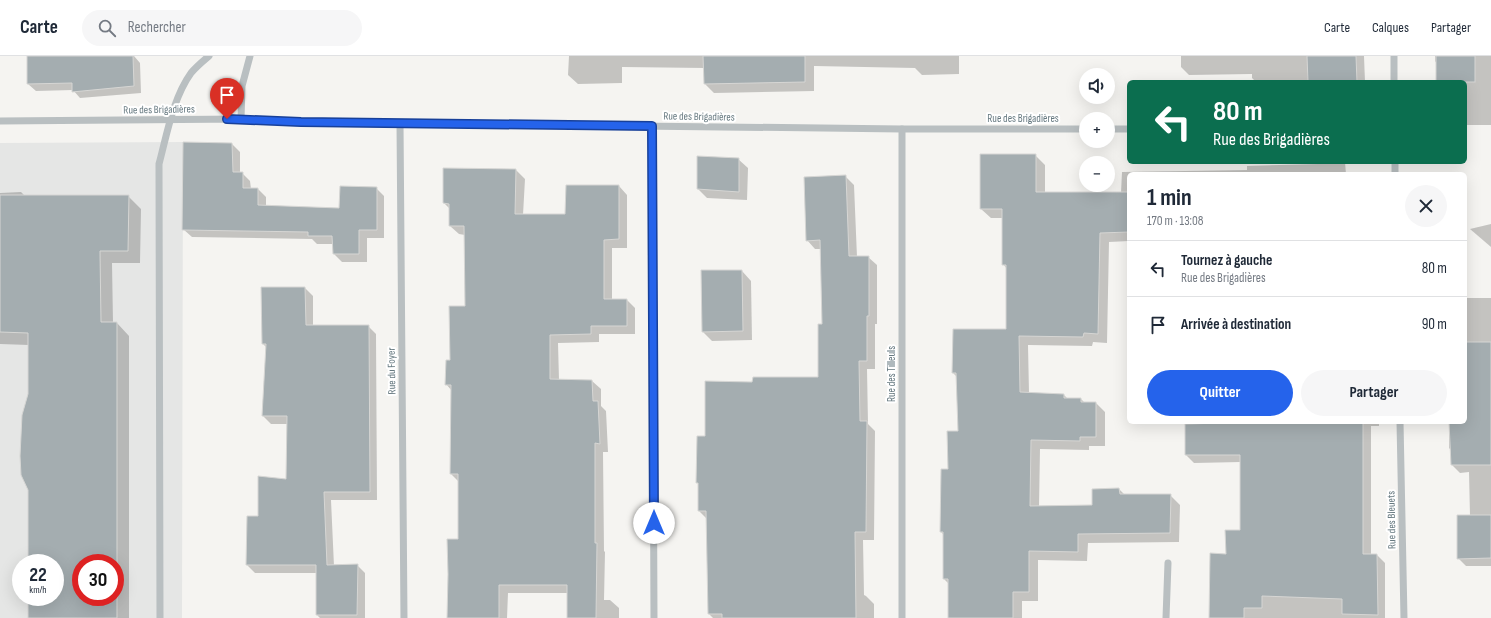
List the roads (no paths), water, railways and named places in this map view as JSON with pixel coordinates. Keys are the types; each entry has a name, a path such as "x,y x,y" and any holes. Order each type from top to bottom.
{"street":[{"path":"160,618 159,164 173,108 191,73 209,56"},
{"path":"241,118 242,86 250,56"},
{"path":"1394,56 1394,80"},
{"name":"Rue des Brigadières","path":"0,121 241,118 301,122 902,129 1079,129"},
{"name":"Rue du Foyer","path":"400,123 404,618"},
{"path":"652,126 654,618"},
{"name":"Rue des Tilleuls","path":"902,129 902,618"},
{"path":"1115,129 1127,129"},
{"name":"Rue des Bleuets","path":"1400,424 1404,618"},
{"path":"1166,618 1168,563"}]}
